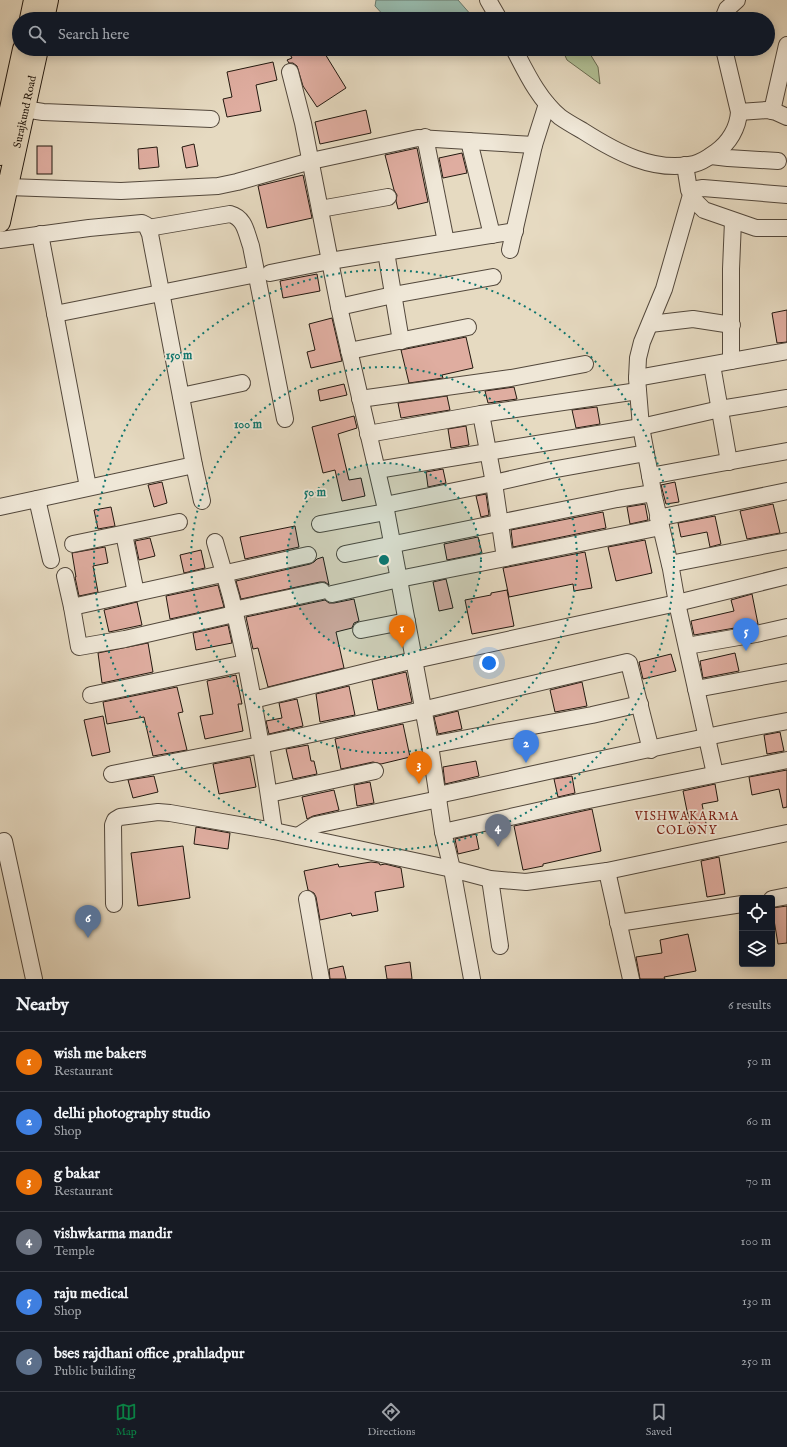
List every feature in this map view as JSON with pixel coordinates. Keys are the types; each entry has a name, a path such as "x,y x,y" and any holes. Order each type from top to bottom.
{"main road":[{"path":"31,12 34,0"},
{"path":"45,12 48,0"},
{"name":"Surajkund Road","path":"0,155 7,93 20,56"},
{"name":"Surajkund Road","path":"0,222 36,56"}],"street":[{"path":"488,0 495,12"},
{"path":"726,12 737,0"},
{"path":"772,111 787,45"},
{"path":"518,56 528,76 547,104 560,117 607,146 643,161 666,166 695,164 711,156 722,148 730,139 739,119 739,112 726,56"},
{"path":"290,72 303,123 339,307 386,509 430,745 439,797 443,832 452,869 472,979"},
{"path":"510,250 534,145 547,104"},
{"path":"24,109 43,112 211,119"},
{"path":"739,112 767,110 787,117"},
{"path":"8,187 121,191 218,186 238,182 310,161 425,138 534,145"},
{"path":"425,138 446,242"},
{"path":"469,141 492,235"},
{"path":"711,156 778,161"},
{"path":"685,165 691,195 704,210 756,228 787,228"},
{"path":"715,774 677,603 670,564 653,493 641,427 638,358 664,289 691,195 698,189 703,188 787,194"},
{"path":"320,209 388,197"},
{"path":"148,228 230,214 237,216 243,223 263,273 285,419"},
{"path":"731,361 733,221"},
{"path":"0,240 40,234 142,223 146,225 148,228 161,292 202,501"},
{"path":"55,314 263,273 515,231"},
{"path":"40,234 88,487"},
{"path":"386,252 401,341"},
{"path":"339,307 393,295 493,277"},
{"path":"650,324 693,319 732,325"},
{"path":"349,351 468,327"},
{"path":"368,434 638,385 712,365 787,351"},
{"path":"360,399 511,378 585,364"},
{"path":"712,365 729,462"},
{"path":"181,396 242,383"},
{"path":"377,470 641,427 720,409 787,398"},
{"path":"480,414 494,483 505,558"},
{"path":"650,476 787,451"},
{"path":"320,524 551,470 646,453"},
{"path":"0,507 194,464"},
{"path":"65,576 79,647 125,639 234,612 505,558 660,523 787,491"},
{"path":"345,554 500,522 653,493"},
{"path":"37,500 51,560"},
{"path":"73,544 179,522"},
{"path":"124,534 136,593"},
{"path":"670,564 787,541"},
{"path":"215,542 234,612 253,700 274,831"},
{"path":"72,607 308,555"},
{"path":"253,700 414,660 677,603 787,576"},
{"path":"361,630 406,621"},
{"path":"687,646 787,627"},
{"path":"112,774 261,745 627,662 629,662 651,750"},
{"path":"91,695 245,663"},
{"path":"696,689 787,672"},
{"path":"430,745 592,715 640,704"},
{"path":"298,836 315,825 651,750 706,736 787,721"},
{"path":"443,832 787,760"},
{"path":"269,794 375,771"},
{"path":"114,904 113,825 115,820 120,817 158,812 274,831 452,869 490,879 526,882 607,871 787,833"},
{"path":"4,841 34,979"},
{"path":"607,871 631,979"},
{"path":"490,879 500,946"},
{"path":"775,898 787,896"},
{"path":"307,899 321,979"},
{"path":"618,923 739,904"}],"green space":[{"path":"565,56 591,56 598,67 600,84 567,60"}],"water":[{"path":"376,0 458,0 468,12 381,12 375,6"}],"building":[{"path":"291,56 326,56 346,88 317,107 303,86 297,66 293,63 289,63 287,60 292,58"},
{"path":"273,62 277,80 256,85 261,111 227,117 223,99 232,97 227,72"},
{"path":"366,110 371,133 320,144 315,122"},
{"path":"194,144 198,166 186,168 182,147"},
{"path":"37,146 52,146 52,174 37,174"},
{"path":"157,147 159,167 139,169 138,149"},
{"path":"417,148 428,202 398,209 396,201 397,195 394,190 385,155"},
{"path":"462,153 467,173 443,178 439,158"},
{"path":"303,175 312,218 267,228 258,186"},
{"path":"317,274 320,291 283,298 280,281"},
{"path":"787,310 787,342 777,343 772,313"},
{"path":"332,318 342,361 311,368 307,352 315,350 309,324"},
{"path":"466,337 473,368 442,375 443,378 409,383 401,350"},
{"path":"344,384 347,395 320,401 318,390"},
{"path":"514,387 517,399 488,403 485,391"},
{"path":"447,396 450,410 401,418 398,403"},
{"path":"597,407 600,424 576,428 572,410"},
{"path":"354,416 357,428 338,434 349,480 361,478 365,496 342,501 335,470 323,473 312,427"},
{"path":"466,426 469,445 451,448 448,429"},
{"path":"443,469 446,483 428,487 426,472"},
{"path":"162,482 167,503 154,507 148,485"},
{"path":"675,482 679,502 666,504 661,485"},
{"path":"486,494 489,515 481,517 476,496"},
{"path":"645,504 648,520 630,524 627,507"},
{"path":"773,504 780,533 747,539 740,511"},
{"path":"111,507 115,526 98,529 94,510"},
{"path":"603,512 606,528 513,547 511,530"},
{"path":"715,516 721,544 710,547 707,532 681,537 678,523"},
{"path":"295,526 299,547 245,559 240,537"},
{"path":"478,537 482,553 447,560 444,544"},
{"path":"150,538 155,556 139,560 135,541"},
{"path":"645,540 652,573 616,581 608,547"},
{"path":"105,547 108,563 93,566 98,592 79,596 72,553"},
{"path":"201,550 205,568 184,573 180,555"},
{"path":"585,552 592,588 574,591 573,584 509,597 503,568"},
{"path":"323,557 329,585 325,582 320,582 241,599 236,581 310,564"},
{"path":"446,579 453,608 439,611 433,582"},
{"path":"218,585 224,607 170,619 166,596"},
{"path":"507,590 514,626 472,634 465,600"},
{"path":"752,594 758,624 694,635 691,621 734,611 731,600"},
{"path":"354,599 359,621 354,623 352,628 336,632 344,668 268,687 258,648 253,649 246,617 325,600 329,603 334,603"},
{"path":"137,602 142,625 109,632 104,610"},
{"path":"228,625 232,643 196,650 193,633"},
{"path":"148,643 153,672 102,683 98,653"},
{"path":"735,653 739,671 703,678 700,661"},
{"path":"671,654 676,671 643,679 639,662"},
{"path":"406,672 412,702 378,710 372,680"},
{"path":"236,675 242,704 238,704 243,731 205,739 200,716 213,714 207,681"},
{"path":"582,682 587,706 555,712 550,690"},
{"path":"349,686 355,715 320,722 316,694"},
{"path":"177,687 183,712 178,713 187,750 153,756 144,717 107,724 103,702"},
{"path":"297,699 303,726 269,734 266,721 282,718 279,703"},
{"path":"458,711 462,729 438,734 434,717"},
{"path":"103,716 110,752 92,756 84,720"},
{"path":"403,724 410,757 381,764 373,762 341,769 335,739"},
{"path":"780,732 784,751 767,754 764,735"},
{"path":"308,745 311,761 314,761 317,774 293,779 286,749"},
{"path":"250,757 256,787 219,794 213,764"},
{"path":"476,761 479,776 445,784 443,767"},
{"path":"787,770 787,807 783,808 779,789 752,795 749,777"},
{"path":"154,776 158,792 133,798 128,780"},
{"path":"572,776 575,793 558,797 554,779"},
{"path":"370,782 374,803 357,806 354,785"},
{"path":"715,784 718,801 702,804 707,828 691,831 683,791"},
{"path":"334,790 339,810 313,816 307,819 302,797"},
{"path":"592,809 601,851 523,870 514,826"},
{"path":"196,827 230,833 228,849 194,844"},
{"path":"476,834 479,849 458,854 455,839"},
{"path":"183,846 190,898 138,906 131,853"},
{"path":"719,857 725,894 707,897 701,861"},
{"path":"371,862 401,868 404,887 375,892 378,911 352,916 351,913 320,920 316,897 314,893 308,890 304,871 338,864 339,867"},
{"path":"787,906 787,943 778,944 775,926 775,908"},
{"path":"688,934 696,971 664,977 665,979 640,979 636,957 662,953 660,940"},
{"path":"410,962 412,979 387,979 385,966"},
{"path":"343,966 346,979 330,979 329,969"}],"place":[{"name":"wish me bakers","path":"402,648"},
{"name":"raju medical","path":"746,651"},
{"name":"delhi photography studio","path":"526,763"},
{"name":"g bakar","path":"419,784"},
{"name":"vishwkarma mandir","path":"498,847"},
{"name":"bses rajdhani office ,prahladpur","path":"88,938"}],"district":[{"name":"VISHWAKARMA COLONY","path":"687,823"}]}
